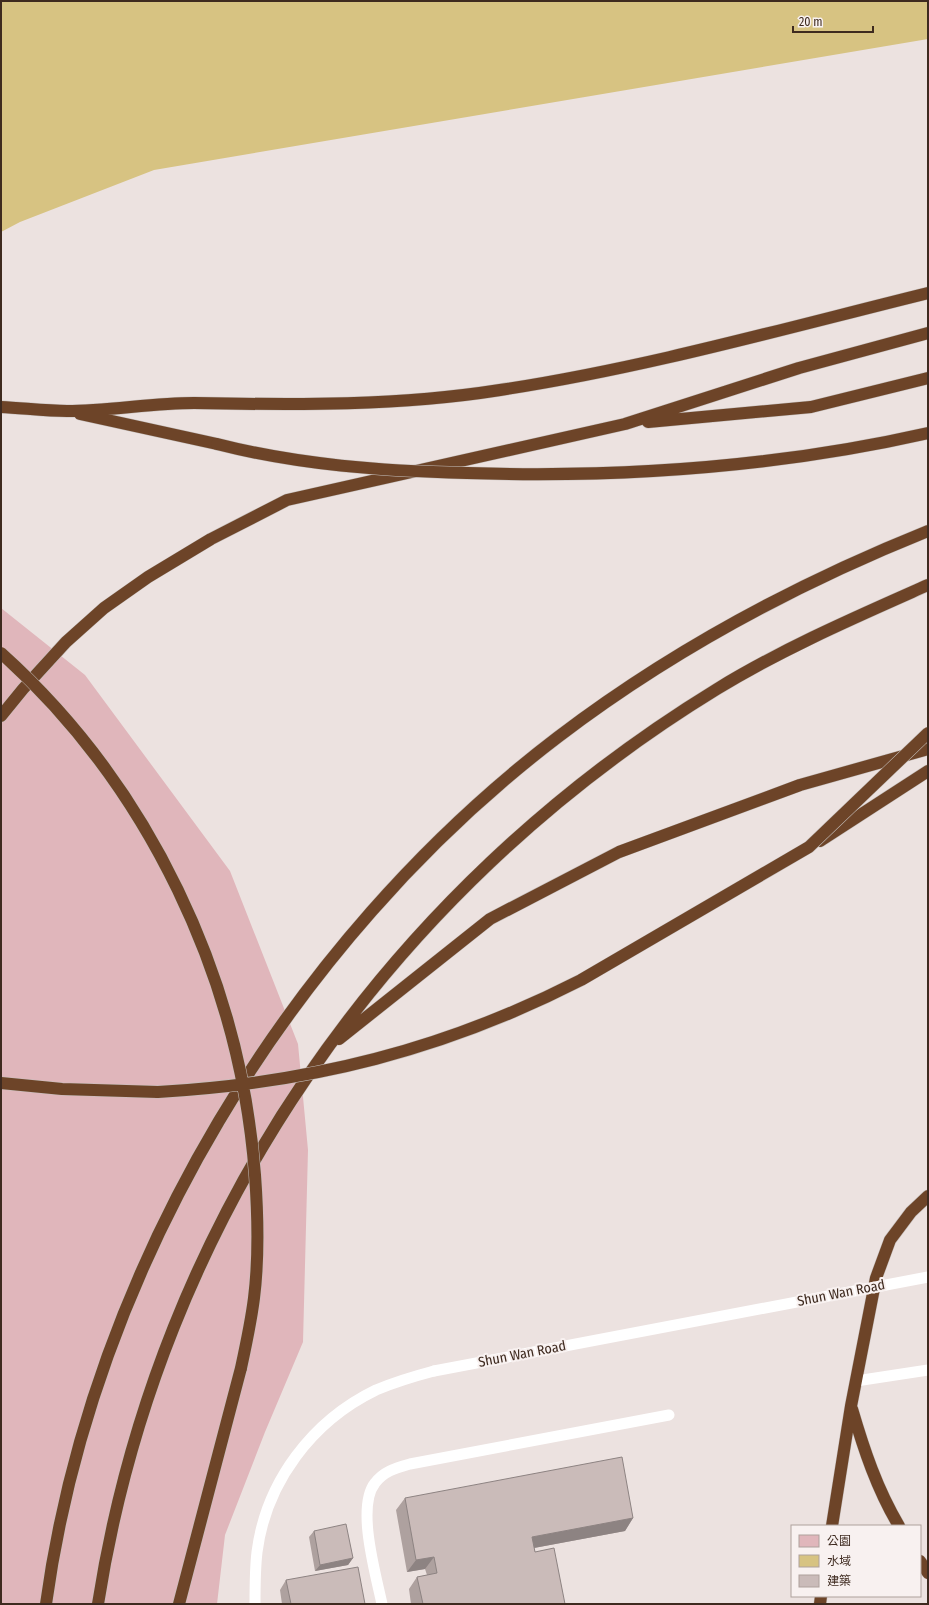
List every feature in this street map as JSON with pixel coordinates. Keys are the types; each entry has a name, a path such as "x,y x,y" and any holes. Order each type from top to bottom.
{"highway":[{"path":"1,407 67,411 192,403 283,405 357,403 428,399 498,391 638,365 928,293"},
{"path":"1,716 23,689 66,642 104,608 148,577 211,539 287,500 625,424 799,368 928,333"},
{"path":"625,424 811,407 928,378"},
{"path":"67,411 274,457 369,469 502,474 570,475 698,468 842,449 928,432"},
{"path":"46,1604 66,1497 84,1428 121,1320 142,1266 169,1210 233,1097 271,1039 310,986 367,917 415,864 463,818 557,738 608,700 710,635 838,569 928,531"},
{"path":"98,1604 116,1511 131,1451 153,1383 177,1319 229,1206 276,1123 350,1016 414,939 453,897 543,814 595,773 656,729 712,692 782,652 928,585"},
{"path":"1,653 48,699 77,731 112,778 147,833 175,884 207,958 221,998 242,1077 252,1142 256,1192 257,1250 254,1297 243,1361 233,1403 178,1604"},
{"path":"809,847 928,733"},
{"path":"326,1049 490,919 620,852 800,785 928,749"},
{"path":"1,1083 62,1090 109,1092 158,1092 204,1089 308,1075 364,1063 414,1049 486,1024 556,993 809,847 928,771"},
{"path":"832,1525 851,1406 876,1278 890,1240 911,1212 928,1196"},
{"path":"851,1406 867,1458 887,1506 898,1525"},
{"path":"921,1563 928,1574"}],"lane":[{"name":"Shun Wan Road","path":"255,1604 257,1552 264,1520 273,1494 285,1472 299,1451 320,1429 356,1402 401,1380 434,1371 928,1277"},
{"path":"856,1381 928,1370"},
{"path":"382,1604 366,1513 370,1493 374,1484 388,1471 410,1464 669,1415"}],"green space":[{"path":"1,608 85,675 230,871 298,1044 308,1150 303,1342 265,1432 225,1535 217,1604 1,1604"}],"water":[{"path":"1,1 928,1 928,39 154,170 20,222 1,232"}],"building":[{"path":"622,1457 633,1518 532,1537 535,1552 554,1548 565,1604 423,1604 417,1577 437,1573 434,1557 416,1560 405,1498"},
{"path":"346,1524 353,1558 320,1565 314,1531"},
{"path":"358,1567 365,1604 291,1604 286,1580"}]}
